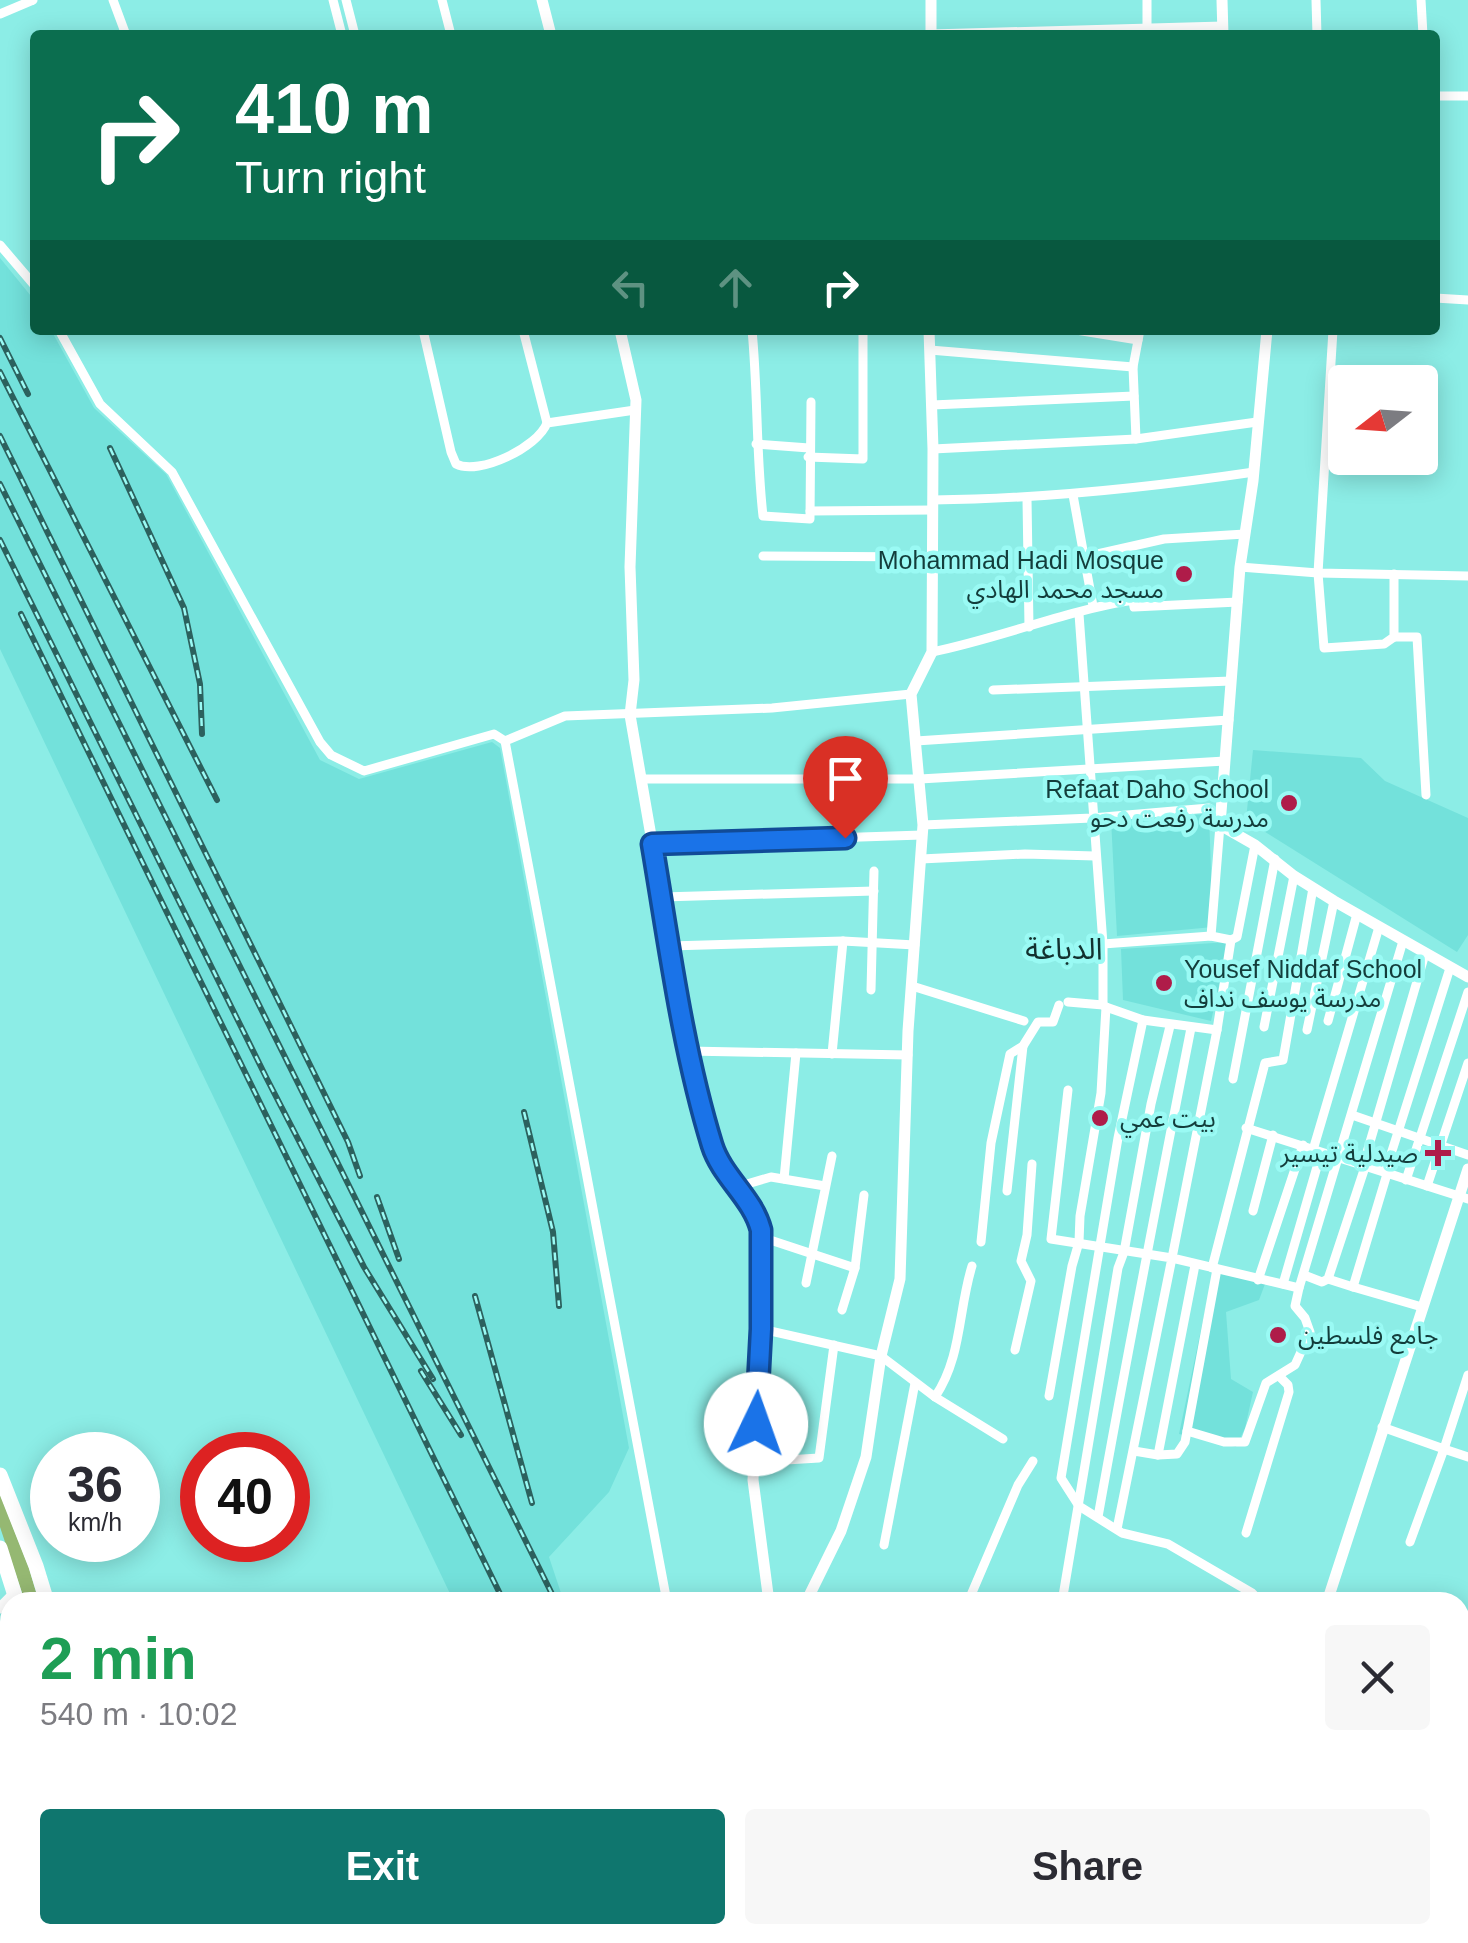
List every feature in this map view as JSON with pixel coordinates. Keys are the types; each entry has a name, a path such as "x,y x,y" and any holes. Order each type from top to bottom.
{"main road":[{"path":"0,1475 43,1592"},
{"path":"0,1548 14,1592"}],"street":[{"path":"0,14 34,0"},
{"path":"113,0 124,30"},
{"path":"334,0 341,30"},
{"path":"346,0 353,30"},
{"path":"442,0 450,30"},
{"path":"542,0 550,30"},
{"path":"931,0 931,30"},
{"path":"1147,0 1139,30 1223,30 1222,0"},
{"path":"1316,0 1316,30"},
{"path":"1421,0 1423,30"},
{"path":"1440,96 1468,96"},
{"path":"0,246 30,280"},
{"path":"1440,298 1468,300"},
{"path":"62,335 100,404 172,472 320,742 331,755 364,771 494,734 505,742 665,1592"},
{"path":"424,335 456,464 465,469 526,447 543,433 547,423 524,335"},
{"path":"621,335 635,410 630,567 634,680 630,715 688,1051 714,1152 756,1215 762,1236 754,1480 769,1592"},
{"path":"752,335 763,516 810,518 811,402"},
{"path":"756,444 864,459 863,335"},
{"path":"811,1592 842,1531 866,1457 882,1356 900,1280 922,830 911,694 932,652 934,449 929,335"},
{"path":"1136,439 1133,367 1139,335"},
{"path":"1211,936 1240,567 1254,472 1266,335"},
{"path":"1332,335 1318,573 1324,648 1384,644 1394,636 1417,637 1426,794"},
{"path":"930,350 1133,367"},
{"path":"932,405 1134,396"},
{"path":"547,423 635,410"},
{"path":"934,449 1136,439 1257,422"},
{"path":"810,511 1028,499 1254,472"},
{"path":"1072,495 1093,606"},
{"path":"1028,499 1029,627"},
{"path":"1084,556 1164,539 1245,534"},
{"path":"763,556 932,557"},
{"path":"1240,567 1468,576"},
{"path":"1394,574 1394,636"},
{"path":"932,652 991,640 1079,614 1093,606 1134,600 1134,606 1238,602"},
{"path":"1049,1396 1079,1242 1101,1093 1105,1006 1104,944 1079,614"},
{"path":"993,690 1232,681"},
{"path":"505,742 565,716 772,708 911,694"},
{"path":"916,741 1228,720"},
{"path":"641,779 920,779 1225,761"},
{"path":"652,844 922,830 1210,808 1220,825 1255,845 1294,876 1468,978"},
{"path":"1104,944 1211,936 1236,938 1255,845"},
{"path":"920,859 1008,854 1095,856"},
{"path":"1233,1079 1275,859"},
{"path":"872,990 874,871"},
{"path":"1264,1027 1294,876"},
{"path":"1134,1451 1158,1456 1178,1454 1187,1431 1214,1269 1246,1128 1265,1064 1282,1060 1314,888"},
{"path":"662,897 874,890"},
{"path":"1306,1030 1334,901"},
{"path":"1328,1021 1356,914"},
{"path":"1283,1284 1313,1149 1379,927"},
{"path":"1117,1529 1217,1030 1231,940"},
{"path":"1187,1431 1224,1442 1245,1442 1266,1383 1300,1358 1310,1332 1296,1306 1300,1288 1402,941"},
{"path":"670,946 843,942 915,945"},
{"path":"832,1054 843,942"},
{"path":"1328,1279 1425,954"},
{"path":"1353,1286 1450,968"},
{"path":"912,986 1024,1021"},
{"path":"1406,1180 1468,992"},
{"path":"1007,1191 1023,1046 1028,1032 1038,1022 1053,1022 1063,1004 1105,1006 1170,1026 1217,1030"},
{"path":"1144,1020 1118,1138 1062,1478 1079,1506 1117,1529 1183,1550 1250,1592"},
{"path":"1064,1592 1118,1268 1150,1104 1170,1026"},
{"path":"1098,1517 1162,1162 1191,1028"},
{"path":"980,1242 991,1143 1010,1054 1023,1046"},
{"path":"688,1051 908,1055"},
{"path":"784,1178 796,1053"},
{"path":"1427,1186 1468,1063"},
{"path":"1051,1239 1068,1090"},
{"path":"1352,1115 1468,1155"},
{"path":"1246,1128 1464,1198"},
{"path":"1253,1212 1274,1135"},
{"path":"1258,1280 1313,1149"},
{"path":"806,1283 832,1156"},
{"path":"1015,1350 1031,1281 1021,1265 1032,1164"},
{"path":"1330,1592 1422,1307 1464,1198 1468,1169"},
{"path":"737,1187 771,1177 824,1186"},
{"path":"842,1310 855,1268 864,1196"},
{"path":"1027,1235 1172,1258 1300,1288"},
{"path":"762,1236 855,1268"},
{"path":"1158,1456 1195,1265"},
{"path":"935,1397 956,1354 972,1266"},
{"path":"1304,1275 1422,1307"},
{"path":"761,1329 882,1356 935,1397 1003,1439"},
{"path":"755,1455 786,1460 819,1458 834,1346"},
{"path":"1246,1533 1289,1392 1279,1376"},
{"path":"1410,1542 1468,1376"},
{"path":"884,1545 915,1383"},
{"path":"1382,1426 1468,1457"},
{"path":"972,1592 1032,1461"}],"shaded area":[{"path":"0,258 30,295 30,335 54,335 94,408 166,474 320,760 359,779 492,742 500,748 629,1448 609,1492 549,1557 561,1592 449,1592 0,649"},
{"path":"1253,750 1361,758 1385,781 1468,818 1468,935 1457,952 1246,820"},
{"path":"1209,814 1213,927 1117,936 1111,819"},
{"path":"1229,942 1211,1021 1123,1000 1121,949"},
{"path":"1214,1268 1265,1284 1259,1300 1226,1312 1231,1379 1253,1392 1236,1447 1179,1434"}],"green space":[{"path":"0,1494 36,1592 22,1592 0,1527"}],"railway":[{"path":"0,338 28,394"},
{"path":"0,372 217,800"},
{"path":"0,436 348,1142 360,1176"},
{"path":"110,448 184,608 200,684 202,734"},
{"path":"0,484 551,1592"},
{"path":"0,540 364,1267 433,1379"},
{"path":"21,614 499,1592"},
{"path":"524,1112 553,1232 559,1306"},
{"path":"377,1197 399,1259"},
{"path":"475,1296 532,1503"},
{"path":"421,1371 461,1435"}],"place":[{"name":"Mohammad Hadi Mosque مسجد محمد الهادي","path":"1184,574"},
{"name":"Refaat Daho School مدرسة رفعت دحو","path":"1289,803"},
{"name":"Yousef Niddaf School مدرسة يوسف نداف","path":"1164,983"},
{"name":"بيت عمي","path":"1100,1118"},
{"name":"صيدلية تيسير","path":"1438,1153"},
{"name":"جامع فلسطين","path":"1278,1335"}],"district":[{"name":"الدباغة","path":"1064,949"}],"route":[{"path":"756,1424 761,1230 756,1215 718,1161 703,1115 652,844 845,838"}]}
